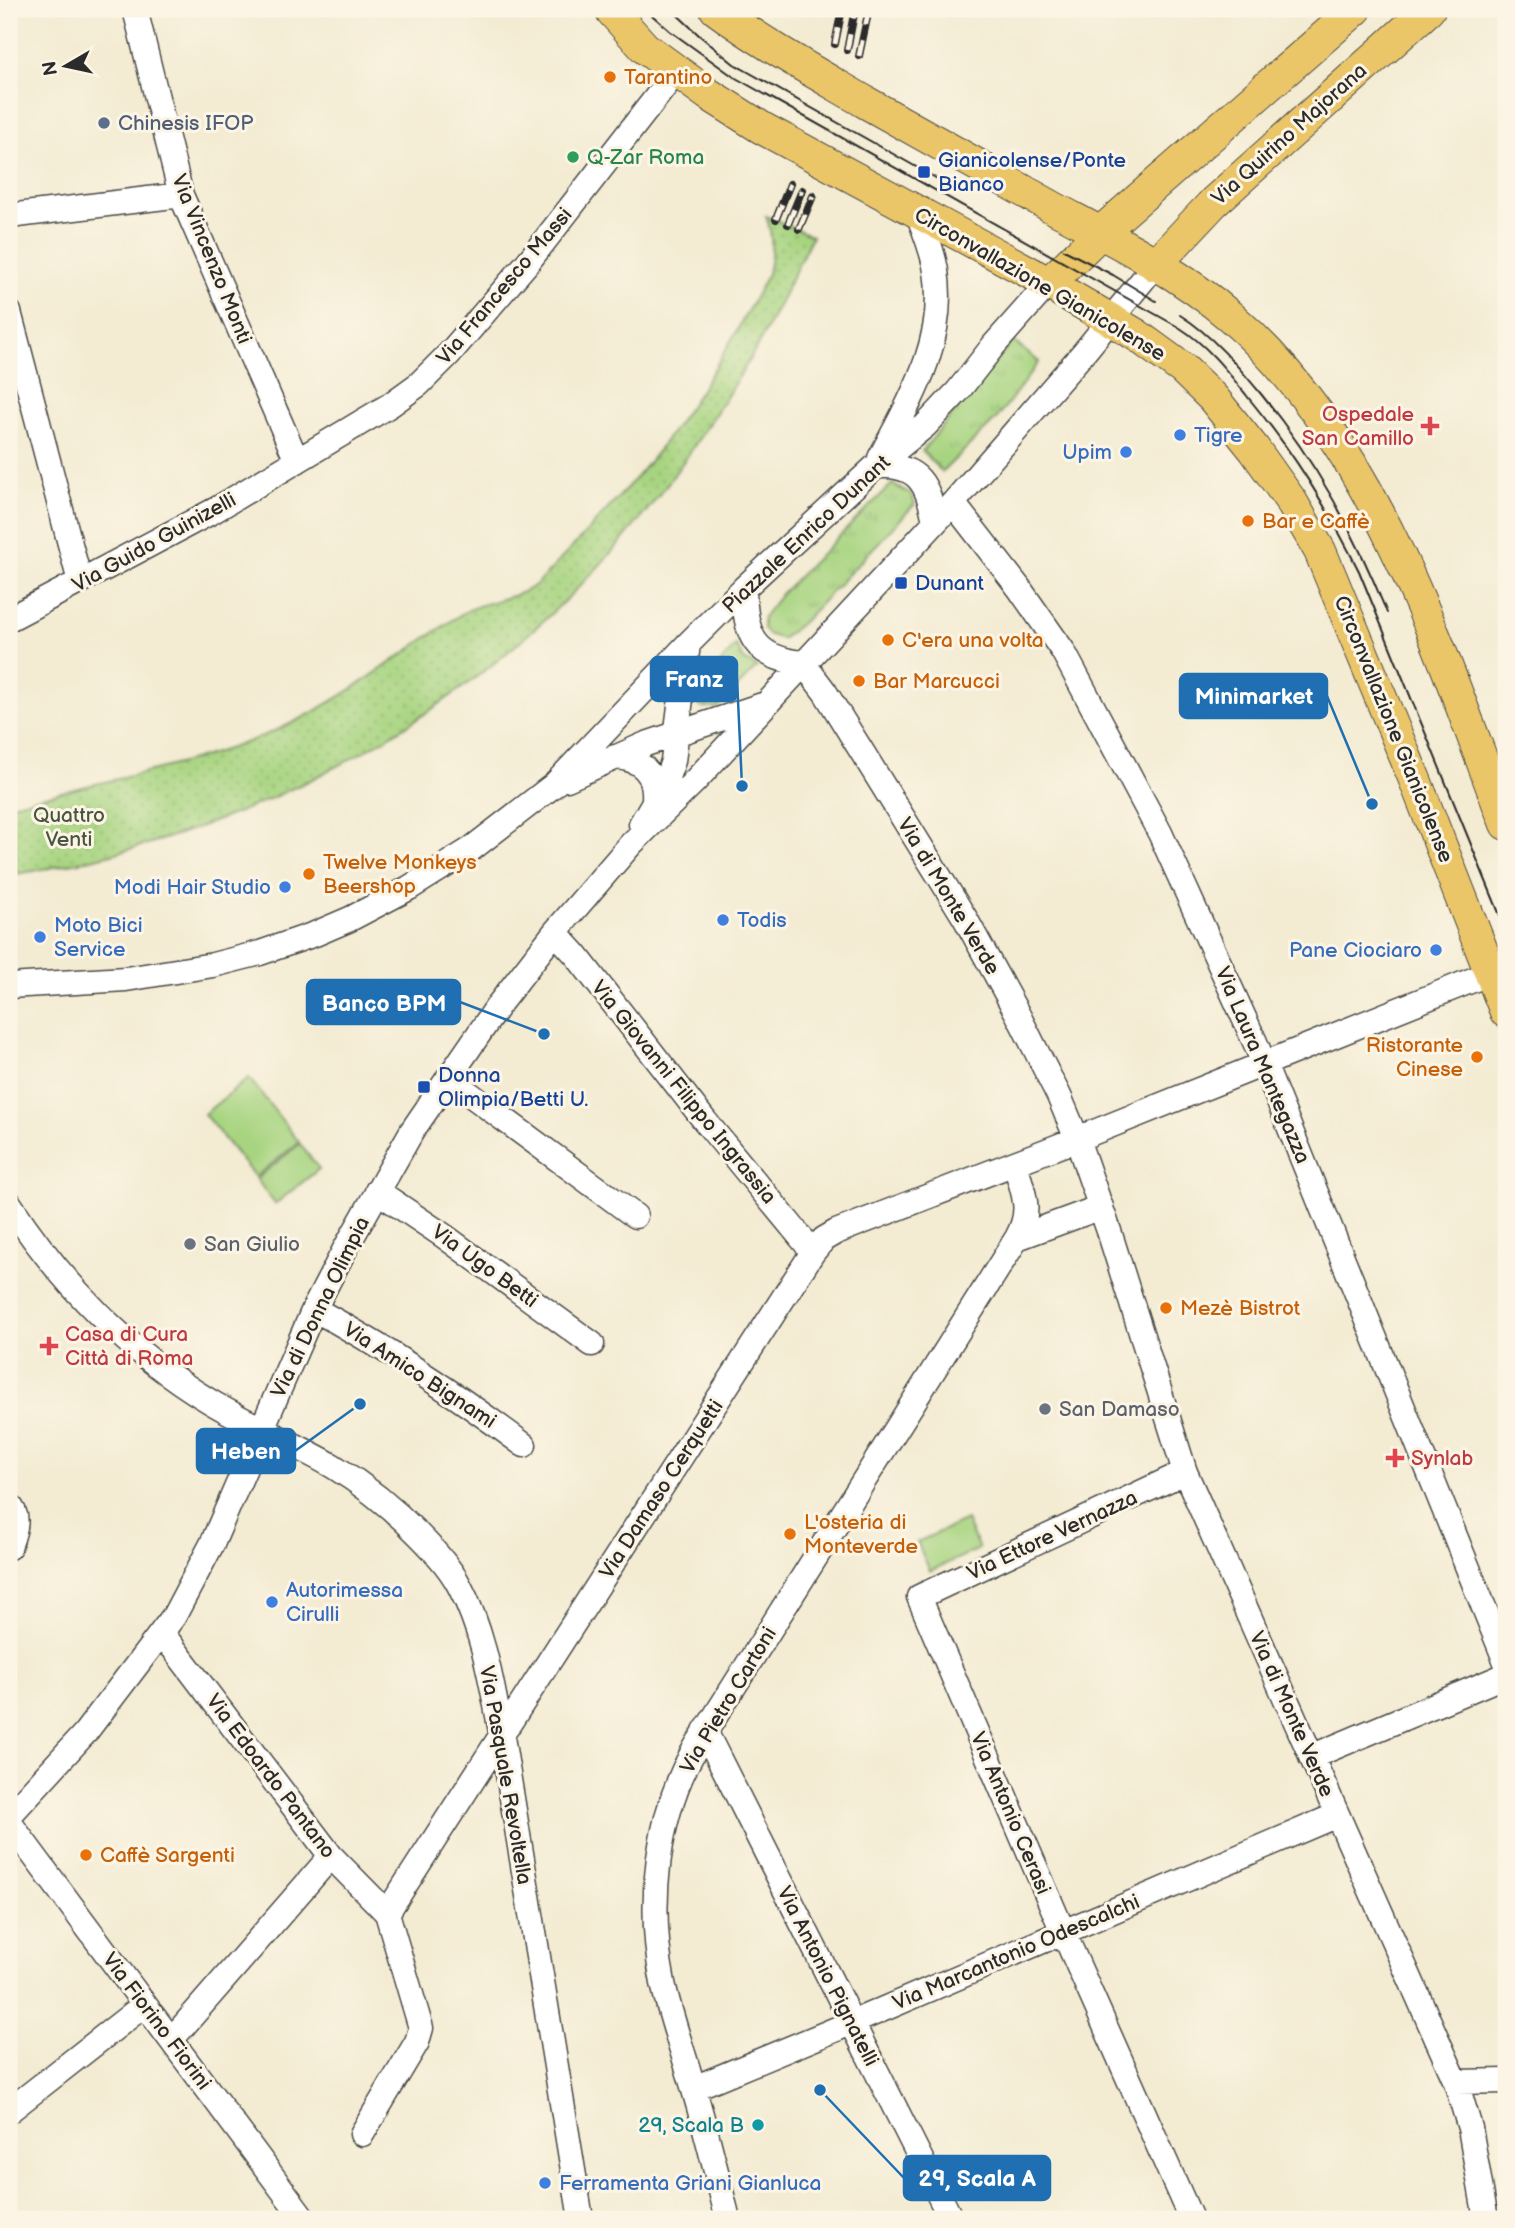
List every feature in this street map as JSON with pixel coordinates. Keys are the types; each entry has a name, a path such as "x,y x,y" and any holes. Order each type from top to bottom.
{"main road":[{"name":"Circonvallazione Gianicolense","path":"610,9 645,48 676,72 762,128 1110,320 1160,350 1204,389 1254,449 1300,516 1320,551 1506,1012"},
{"path":"716,9 800,64 1101,232 1155,265 1205,297 1252,337 1308,402 1356,472 1388,531 1410,579 1506,824"},
{"path":"1101,232 1356,9"},
{"name":"Via Quirino Majorana","path":"1155,265 1214,202 1429,9"},
{"name":"Piazzale Enrico Dunant","path":"1048,284 1101,232"}],"street":[{"name":"Via Vincenzo Monti","path":"135,9 181,195 297,461"},
{"name":"Via Francesco Massi","path":"297,461 390,405 429,374 528,262 676,72"},
{"path":"9,216 181,195"},
{"path":"918,214 933,257 937,279 934,334 919,384 876,466 901,467 915,475 929,494 935,522"},
{"path":"631,844 693,783 953,503 1155,265"},
{"name":"Piazzale Enrico Dunant","path":"554,785 744,588 876,466 925,426 1048,284"},
{"path":"9,312 80,582"},
{"name":"Via Guido Guinizelli","path":"9,619 215,510 297,461"},
{"name":"Via Laura Mantegazza","path":"953,503 1019,587 1063,651 1160,833 1264,1064 1506,1662"},
{"path":"744,588 747,622 757,645 776,659 803,663"},
{"path":"631,844 670,772 688,644"},
{"name":"Via di Monte Verde","path":"803,663 825,692 965,918 1040,1056 1077,1139 1185,1472 1457,2082 1470,2128 1486,2219"},
{"path":"9,986 150,976 231,961 295,941 350,919 435,873 470,850 554,785 677,733 764,704"},
{"path":"615,757 631,759 644,767 652,779 654,799"},
{"name":"Via di Donna Olimpia","path":"9,1816 85,1733 162,1633 212,1544 314,1309 412,1131 500,1003 555,932 631,844"},
{"name":"Via Giovanni Filippo Ingrassia","path":"555,932 813,1252"},
{"name":"Via Damaso Cerquetti","path":"387,1913 813,1252 824,1239 1490,973"},
{"path":"448,1077 635,1216"},
{"name":"Via Pietro Cartoni","path":"728,2219 663,1979 656,1927 656,1886 662,1839 673,1796 705,1731 1017,1238 1027,1217 1015,1163"},
{"name":"Via Ugo Betti","path":"377,1191 592,1343"},
{"name":"Via Pasquale Revoltella","path":"9,1203 60,1272 96,1312 127,1339 199,1394 347,1475 394,1511 434,1550 458,1583 475,1622 487,1662 502,1737 581,2219"},
{"path":"1017,1238 1101,1207"},
{"name":"Via Amico Bignami","path":"314,1309 376,1343 456,1395 524,1445"},
{"name":"Via Ettore Vernazza","path":"919,1597 1185,1472"},
{"path":"9,1505 14,1510 16,1519 9,1547"},
{"name":"Via Antonio Cerasi","path":"919,1597 1063,1932 1191,2219"},
{"name":"Via Edoardo Pantano","path":"162,1633 331,1856 387,1913"},
{"path":"1311,1757 1506,1675"},
{"name":"Via Antonio Pignatelli","path":"705,1731 951,2219"},
{"name":"Via Marcantonio Odescalchi","path":"694,2088 1337,1815"},
{"name":"Via Fiorino Fiorini","path":"9,1822 304,2219"},
{"path":"172,2039 331,1856"},
{"path":"362,2134 417,2042 421,2028 387,1913"},
{"path":"9,2111 144,2005"},
{"path":"1457,2082 1506,2081"}],"green space":[{"name":"Quattro Venti","path":"766,216 812,236 759,342 726,398 681,465 618,545 548,617 470,682 386,738 297,786 204,825 108,855 9,875 9,805 151,771 256,739 335,700 469,610 519,593 538,583 644,468 711,374 768,273 772,244"},
{"path":"1013,341 1039,362 997,418 942,472 922,451"},
{"path":"892,484 911,494 915,504 805,620 782,639 767,634 763,627 763,617 781,594"},
{"path":"736,645 744,660 757,667 717,708 700,707 694,694"},
{"path":"249,1078 299,1142 255,1177 204,1114"},
{"path":"300,1144 319,1169 275,1204 256,1179"},
{"path":"966,1520 979,1549 930,1571 917,1542"}],"tram line":[{"path":"645,9 670,31 734,77 1180,328 1216,359 1264,417 1294,459 1359,571 1506,930"},
{"path":"671,9 734,64 957,190"},
{"path":"1064,250 1156,301"},
{"path":"1180,315 1203,332 1233,362 1300,446 1333,499 1387,613"}],"railway":[{"path":"835,44 842,9"},
{"path":"847,50 855,9"},
{"path":"859,56 869,9"},
{"path":"776,219 790,184"},
{"path":"788,224 802,190"},
{"path":"799,229 813,196"}],"place":[{"name":"Tarantino","path":"610,77"},
{"name":"Chinesis IFOP","path":"104,123"},
{"name":"Q-Zar Roma","path":"573,157"},
{"name":"Gianicolense/Ponte Bianco","path":"924,172"},
{"name":"Ospedale San Camillo","path":"1430,426"},
{"name":"Tigre","path":"1180,435"},
{"name":"Upim","path":"1126,452"},
{"name":"Bar e Caffè","path":"1248,521"},
{"name":"Dunant","path":"901,583"},
{"name":"C'era una volta","path":"888,640"},
{"name":"Bar Marcucci","path":"859,681"},
{"name":"Franz","path":"742,786"},
{"name":"Minimarket","path":"1372,804"},
{"name":"Twelve Monkeys Beershop","path":"309,874"},
{"name":"Modi Hair Studio","path":"285,887"},
{"name":"Todis","path":"723,920"},
{"name":"Moto Bici Service","path":"40,937"},
{"name":"Pane Ciociaro","path":"1436,950"},
{"name":"Banco BPM","path":"544,1034"},
{"name":"Ristorante Cinese","path":"1477,1057"},
{"name":"Donna Olimpia/Betti U.","path":"424,1087"},
{"name":"San Giulio","path":"190,1244"},
{"name":"Mezè Bistrot","path":"1166,1308"},
{"name":"Casa di Cura Città di Roma","path":"49,1346"},
{"name":"Heben","path":"360,1404"},
{"name":"San Damaso","path":"1045,1409"},
{"name":"Synlab","path":"1395,1458"},
{"name":"L'osteria di Monteverde","path":"790,1534"},
{"name":"Autorimessa Cirulli","path":"272,1602"},
{"name":"Caffè Sargenti","path":"86,1855"},
{"name":"29, Scala A","path":"820,2090"},
{"name":"29, Scala B","path":"758,2125"},
{"name":"Ferramenta Griani Gianluca","path":"545,2183"}]}
